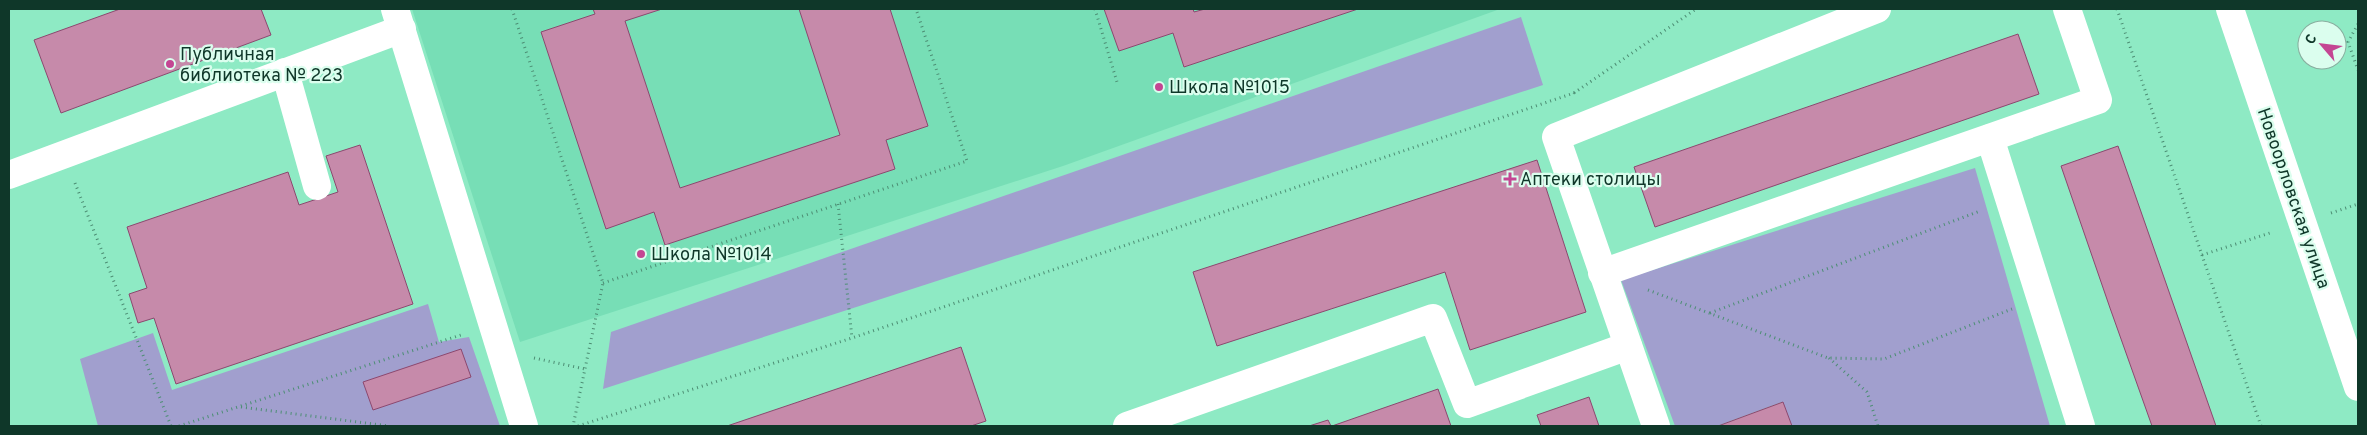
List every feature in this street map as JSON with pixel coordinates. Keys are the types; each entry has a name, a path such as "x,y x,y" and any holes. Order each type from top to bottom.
{"street":[{"path":"1656,426 1556,137 1877,9"},
{"path":"1602,273 2098,100 2067,9"},
{"name":"Новоорловская улица","path":"2230,9 2358,387"},
{"path":"9,175 285,72 399,19 524,426"},
{"path":"285,72 317,186"},
{"path":"1990,138 2081,426"},
{"path":"1127,426 1433,318 1467,404 1628,346"}],"path":[{"path":"512,9 603,283 573,426"},
{"path":"603,283 967,161 916,9"},
{"path":"1095,9 1117,82"},
{"path":"578,426 852,338 1574,93 1696,9"},
{"path":"2118,9 2261,426"},
{"path":"2358,24 2348,42 2358,70"},
{"path":"1574,93 1587,124"},
{"path":"64,154 170,426"},
{"path":"1709,313 2010,200"},
{"path":"838,204 852,338"},
{"path":"1602,273 1828,358 1884,359 2041,298"},
{"path":"179,426 493,324"},
{"path":"501,350 585,369"},
{"path":"1828,358 1867,392 1878,426"},
{"path":"240,407 389,426"}],"shaded area":[{"name":"Школа №1014","path":"412,9 1500,9 1063,166 520,342"},
{"path":"1521,17 1543,85 603,389 611,332"},
{"path":"1975,168 2050,426 1792,426 1782,402 1717,426 1675,426 1621,280"},
{"path":"428,304 439,342 469,337 500,426 98,426 80,359 153,333 172,390"}],"building":[{"path":"120,9 261,9 271,35 61,113 34,40"},
{"path":"593,9 662,9 625,21 680,188 840,135 799,9 890,9 928,126 886,140 895,169 665,245 654,212 606,229 541,32 595,14"},
{"path":"1104,9 1193,9 1194,12 1205,9 1358,9 1184,67 1173,33 1119,51"},
{"path":"2018,34 2039,94 1655,227 1634,167"},
{"path":"360,145 413,304 176,384 154,318 138,323 129,294 147,288 127,227 288,172 299,205 338,192 326,156"},
{"path":"2118,146 2216,426 2152,426 2110,308 2061,166"},
{"path":"1537,160 1586,312 1470,350 1445,272 1217,346 1193,272"},
{"path":"961,347 986,421 971,426 727,426"},
{"path":"461,349 471,377 373,410 363,382"},
{"path":"1438,389 1451,426 1332,426"},
{"path":"1589,397 1599,426 1541,426 1537,415"},
{"path":"1783,402 1792,426 1718,426"},
{"path":"1328,420 1331,426 1309,426"}],"place":[{"name":"Публичная библиотека № 223","path":"170,64"},
{"name":"Школа №1015","path":"1159,87"},
{"name":"Аптеки столицы","path":"1510,179"},
{"name":"Школа №1014","path":"641,254"}]}
